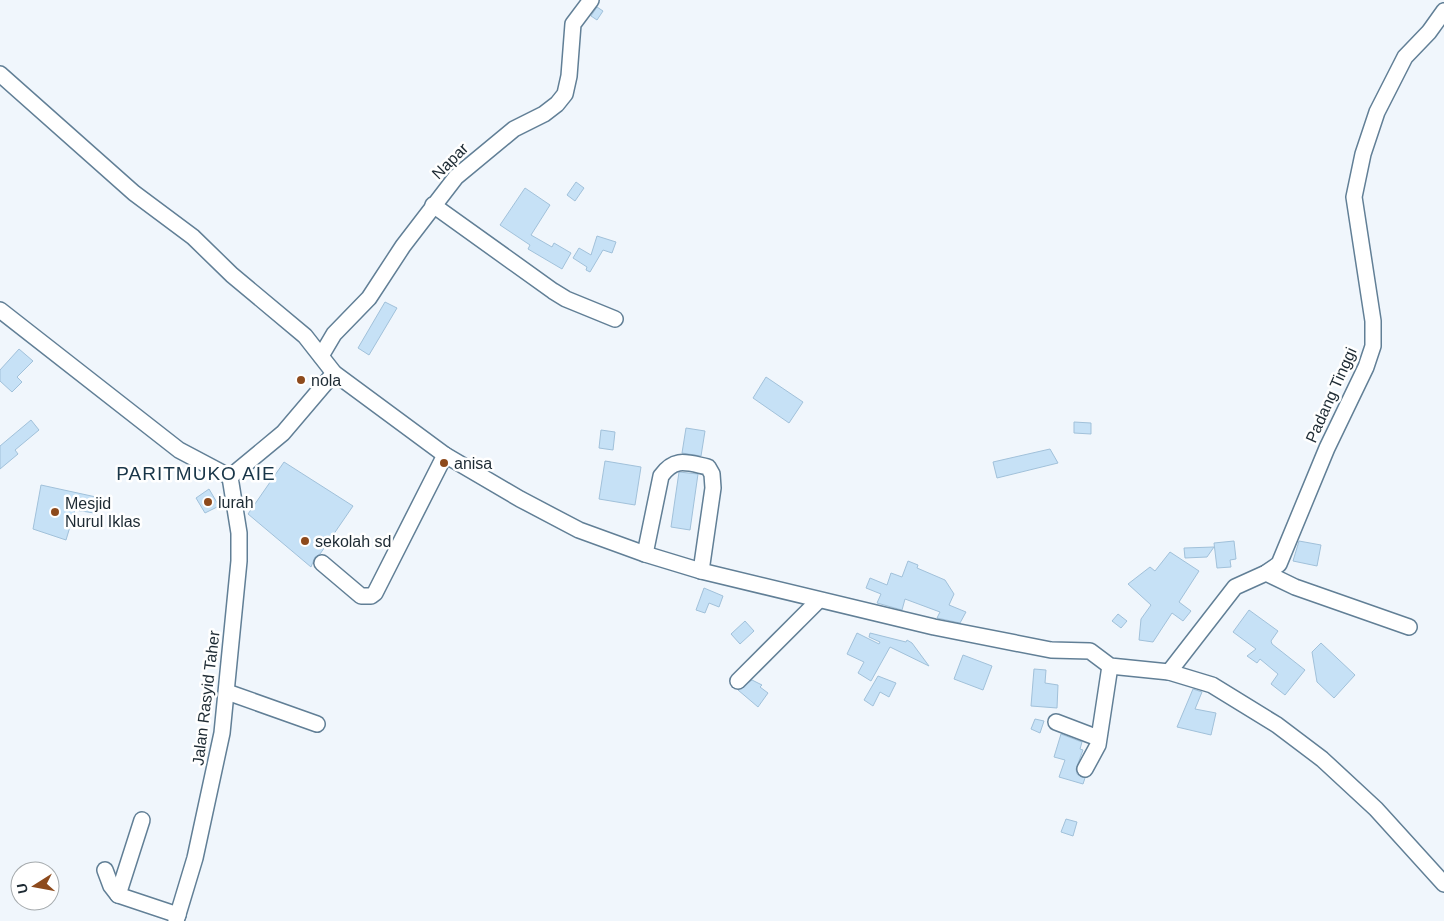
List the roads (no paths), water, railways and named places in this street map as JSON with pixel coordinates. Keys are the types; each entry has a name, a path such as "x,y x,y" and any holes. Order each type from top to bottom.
{"street":[{"name":"Napar","path":"321,356 334,334 369,298 434,205 456,178 514,129 544,114 557,104 565,94 570,76 573,24 592,0"},
{"name":"Padang Tinggi","path":"1169,672 1235,587 1266,573 1279,564 1327,448 1366,367 1372,346 1373,321 1354,197 1363,154 1377,112 1405,57 1429,32 1444,11"},
{"path":"0,74 134,193 193,237 232,275 305,336 334,373 445,455 520,499 578,530 645,554 701,571 818,601 1035,647 1090,651 1110,666 1169,672 1190,677 1220,690 1277,725 1322,759 1376,809 1444,884"},
{"path":"434,205 560,295 615,319"},
{"path":"0,310 179,450 230,476 283,433 334,373"},
{"path":"322,563 361,596 371,596 375,593 445,455"},
{"path":"645,554 661,476 667,466 678,462 708,467 712,474 713,488 701,571"},
{"name":"Jalan Rasyid Taher","path":"177,918 195,858 213,781 227,692 239,561 237,516 230,476"},
{"path":"1266,573 1295,588 1409,627"},
{"path":"738,681 818,601"},
{"path":"1085,769 1095,753 1110,666"},
{"path":"227,692 316,724"},
{"path":"1056,722 1098,738"},
{"path":"118,895 142,820"},
{"path":"105,870 111,886 118,895 177,918"}],"place":[{"name":"nola","path":"301,380"},
{"name":"anisa","path":"444,463"},
{"name":"lurah","path":"208,502"},
{"name":"Mesjid Nurul Iklas","path":"55,512"},
{"name":"sekolah sd","path":"305,541"}],"district":[{"name":"PARITMUKO AIE","path":"196,473"}]}
